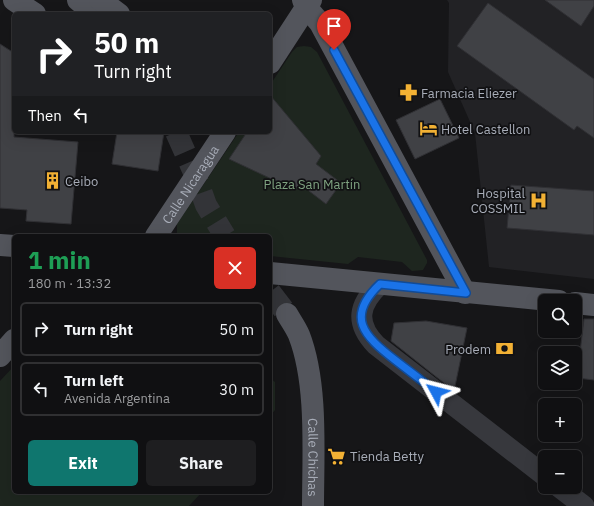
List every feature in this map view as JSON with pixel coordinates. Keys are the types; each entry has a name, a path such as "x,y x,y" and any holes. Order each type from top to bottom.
{"main road":[{"path":"14,0 32,12"},
{"path":"78,0 93,12"},
{"path":"100,0 116,12"},
{"path":"272,60 312,6 466,293"},
{"name":"Calle Nicaragua","path":"157,234 219,134"},
{"path":"0,245 12,246"},
{"path":"272,273 538,299"},
{"path":"582,303 594,304"},
{"name":"Calle Chichas","path":"287,314 299,335 306,360 312,408 313,506"},
{"path":"0,356 12,342"}],"street":[{"path":"380,284 370,293 363,306 361,321 366,335 376,345 538,471"},
{"path":"569,494 584,506"}],"shaded area":[{"name":"Hospital COSSMIL","path":"447,0 594,0 594,279 489,267 475,133 448,72 449,3"}],"green space":[{"name":"Plaza San Martín","path":"297,47 311,47 317,52 427,260 423,270 412,271 402,262 358,257 348,264 272,256 272,234 177,234 177,224 238,134 272,134 272,82"},
{"path":"12,368 12,494 200,494 189,506 0,506 0,381"},
{"path":"272,380 275,382 275,410 272,414"}],"building":[{"path":"545,0 594,0 594,6 581,26"},
{"path":"488,3 594,79 594,138 577,126 574,130 457,46"},
{"path":"0,44 12,52 12,134 14,134 14,137 78,142 71,224 26,221 27,210 0,208"},
{"path":"272,97 321,156 316,164 341,183 326,204 300,184 295,190 229,159 246,134 272,134"},
{"name":"Hotel Castellon","path":"440,99 459,138 415,159 396,120"},
{"path":"117,134 164,134 158,171 112,164"},
{"path":"511,185 594,191 594,235 507,228"},
{"path":"584,319 594,319 594,380 582,379 582,346 581,346"},
{"path":"426,321 467,328 454,391 391,341 394,323"}],"tunnel":[{"path":"177,134 196,177 206,205 224,234"},
{"path":"272,295 287,314"}],"place":[{"name":"Farmacia Eliezer","path":"408,93"},
{"name":"Hotel Castellon","path":"428,129"},
{"name":"Ceibo","path":"52,181"},
{"name":"Hospital COSSMIL","path":"538,200"},
{"name":"Prodem","path":"504,349"},
{"name":"Tienda Betty","path":"337,456"}],"route":[{"path":"334,50 466,293 380,284 370,293 363,306 361,321 366,335 376,345 436,392"}]}
